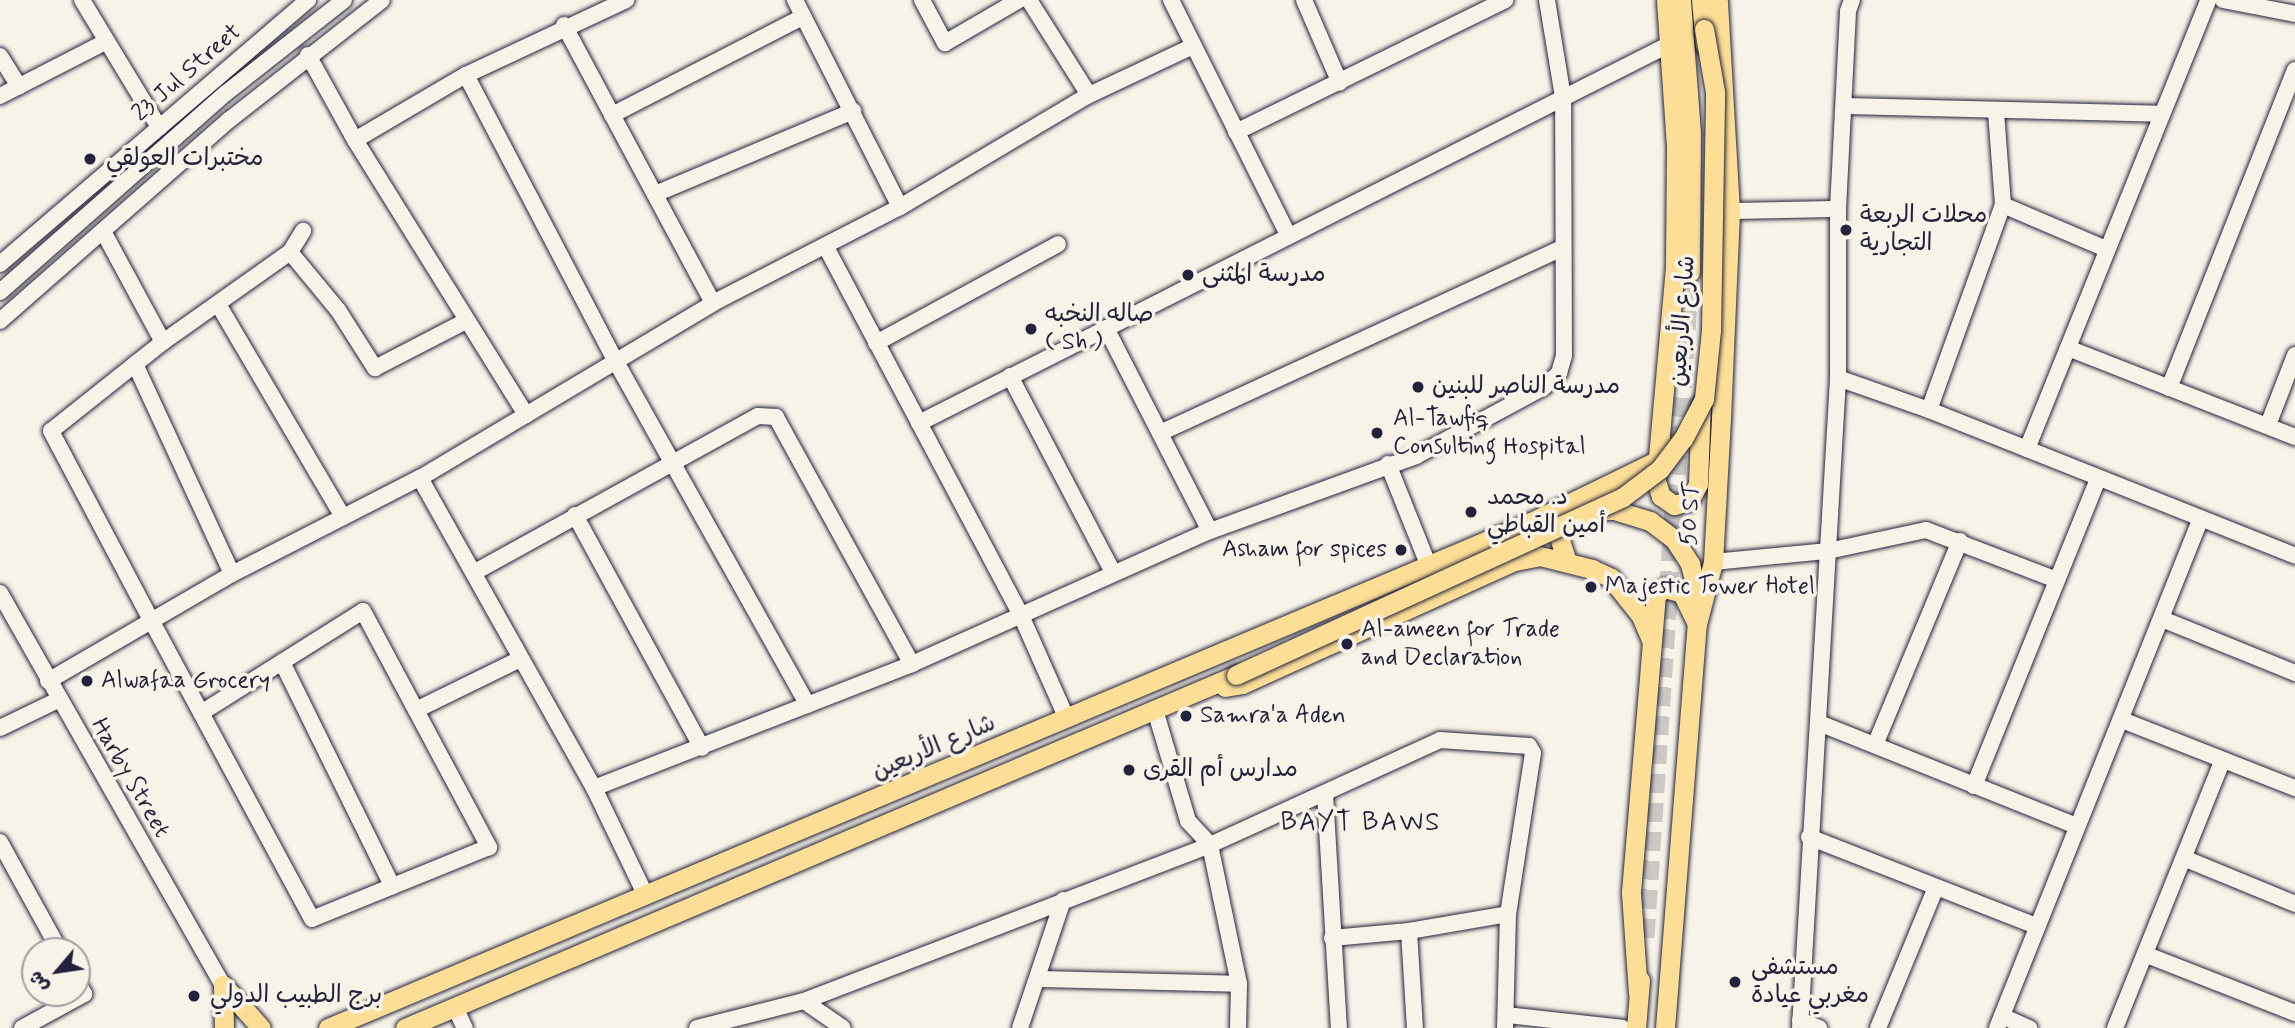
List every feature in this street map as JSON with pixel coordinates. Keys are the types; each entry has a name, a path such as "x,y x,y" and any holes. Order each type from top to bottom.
{"main road":[{"path":"1666,0 1670,44 1675,267 1656,481 1661,496 1674,505 1689,501 1698,484 1706,271 1704,29 1701,0"},
{"path":"1681,0 1690,133 1690,272"},
{"name":"50 ST","path":"1665,1028 1699,616 1713,562 1730,211 1718,0"},
{"name":"شارع الأربعين","path":"1200,691 1623,498 1660,469 1684,439 1704,398 1711,330 1715,92 1704,29"},
{"name":"شارع الأربعين","path":"328,1028 1531,522 1658,460 1661,439"},
{"path":"1567,562 1558,534 1558,509 1614,510 1650,522 1674,539 1690,564 1699,616"},
{"path":"1531,522 1542,526 1548,535 1548,547 1540,556"},
{"path":"405,1028 1200,691 1242,684 1515,561 1540,556 1567,562 1611,578 1640,615 1651,640"},
{"path":"1638,993 1631,892 1653,600 1664,588 1682,593 1699,616"},
{"path":"1636,1028 1645,937"},
{"path":"223,985 224,1028"},
{"path":"223,985 261,1028"}],"street":[{"path":"82,0 105,43 159,127"},
{"name":"23 Jul Street","path":"0,264 308,0"},
{"path":"0,292 226,93 344,0"},
{"path":"0,321 308,55 382,0"},
{"path":"355,140 466,75 565,25 626,0"},
{"path":"794,0 900,207"},
{"path":"922,0 945,43 1019,0"},
{"path":"1029,0 1089,95"},
{"path":"1171,0 1287,235"},
{"path":"1304,0 1340,83"},
{"path":"1236,132 1505,0"},
{"path":"594,788 912,664 1020,613 1210,531 1416,456 1544,387 1559,373 1564,356 1563,97 1547,0"},
{"path":"1819,1028 1800,1024 1838,378 1838,209 1848,11 1852,0"},
{"path":"2027,449 2208,0"},
{"path":"2223,0 2295,14"},
{"path":"612,115 803,17"},
{"path":"565,25 713,303"},
{"path":"220,74 243,64 285,31 311,26"},
{"path":"0,96 105,43"},
{"path":"919,423 1670,44"},
{"path":"48,681 232,574 420,478 713,303 900,207 1089,95 1193,46"},
{"path":"308,55 355,140 526,415"},
{"path":"0,56 19,86"},
{"path":"2169,388 2295,70"},
{"path":"466,75 615,360 808,705"},
{"path":"1844,106 2162,114"},
{"path":"655,194 853,111"},
{"path":"1929,410 2003,205 1996,111"},
{"path":"2003,205 2106,249"},
{"path":"1730,211 1838,209"},
{"path":"201,713 363,611 489,847 312,919 201,713 151,620 51,431 163,342 290,252 303,230"},
{"path":"104,233 163,342"},
{"path":"876,343 1058,244"},
{"path":"826,247 1020,613 1067,719"},
{"path":"1160,433 1562,248"},
{"path":"290,252 338,310 375,368 466,321"},
{"path":"0,277 38,261"},
{"path":"0,311 17,297 38,261"},
{"path":"218,304 343,517"},
{"path":"1106,328 1210,531"},
{"path":"2068,348 2295,437"},
{"path":"2268,425 2295,355"},
{"path":"135,364 232,574"},
{"path":"1010,376 1113,572"},
{"path":"1838,378 1929,410 2295,556"},
{"path":"475,572 672,460 758,415 776,417 912,664"},
{"path":"1388,464 1428,564"},
{"path":"420,478 594,788 646,896"},
{"path":"1974,786 2098,479"},
{"path":"575,515 702,748"},
{"path":"2029,1028 1999,1022 2201,518"},
{"path":"1713,562 1828,551 1926,530 2057,580"},
{"path":"1875,745 1960,541"},
{"name":"Harby Street","path":"0,593 58,700 223,985"},
{"path":"2162,620 2295,673"},
{"path":"416,710 520,659"},
{"path":"282,662 392,886"},
{"path":"0,728 58,700"},
{"path":"1155,710 1188,821 1210,845 1239,984 1238,1028"},
{"path":"2122,720 2295,788"},
{"path":"1819,723 2077,826"},
{"path":"696,1028 804,1001 1210,845 1440,740 1530,746 1533,752 1507,914 1506,1021 1622,1028"},
{"path":"2115,1028 2186,859 2223,760"},
{"path":"1325,794 1339,1028"},
{"path":"1809,837 2036,926"},
{"path":"0,842 52,937"},
{"path":"2186,859 2295,904"},
{"path":"1878,1028 1936,887"},
{"path":"1020,1028 1039,979 1063,900"},
{"path":"1332,938 1409,931 1507,914"},
{"path":"1409,931 1415,1028"},
{"path":"2147,955 2295,1013"},
{"path":"1039,979 1239,984"},
{"path":"804,1001 843,1028"},
{"path":"22,1028 60,1007"},
{"path":"455,1007 465,1028"}],"tunnel":[{"path":"1645,937 1690,272"}],"place":[{"name":"مختبرات العولقي","path":"90,159"},
{"name":"محلات الربعة التجارية","path":"1846,230"},
{"name":"مدرسة المثنى","path":"1188,275"},
{"name":"صاله النخبه ( Sh )","path":"1031,329"},
{"name":"مدرسة الناصر للبنين","path":"1418,387"},
{"name":"Al-Tawfiq Consulting Hospital","path":"1377,433"},
{"name":"د. محمد أمين القباطي","path":"1471,512"},
{"name":"Asham for spices","path":"1401,550"},
{"name":"Majestic Tower Hotel","path":"1591,587"},
{"name":"Al-ameen for Trade and Declaration","path":"1347,644"},
{"name":"Alwafaa Grocery","path":"87,681"},
{"name":"Samra'a Aden","path":"1186,716"},
{"name":"مدارس أم القرى","path":"1129,770"},
{"name":"مستشفى مغربي عيادة","path":"1735,982"},
{"name":"برج الطبيب الدولي","path":"194,996"}],"district":[{"name":"BAYT BAWS","path":"1361,824"}]}
